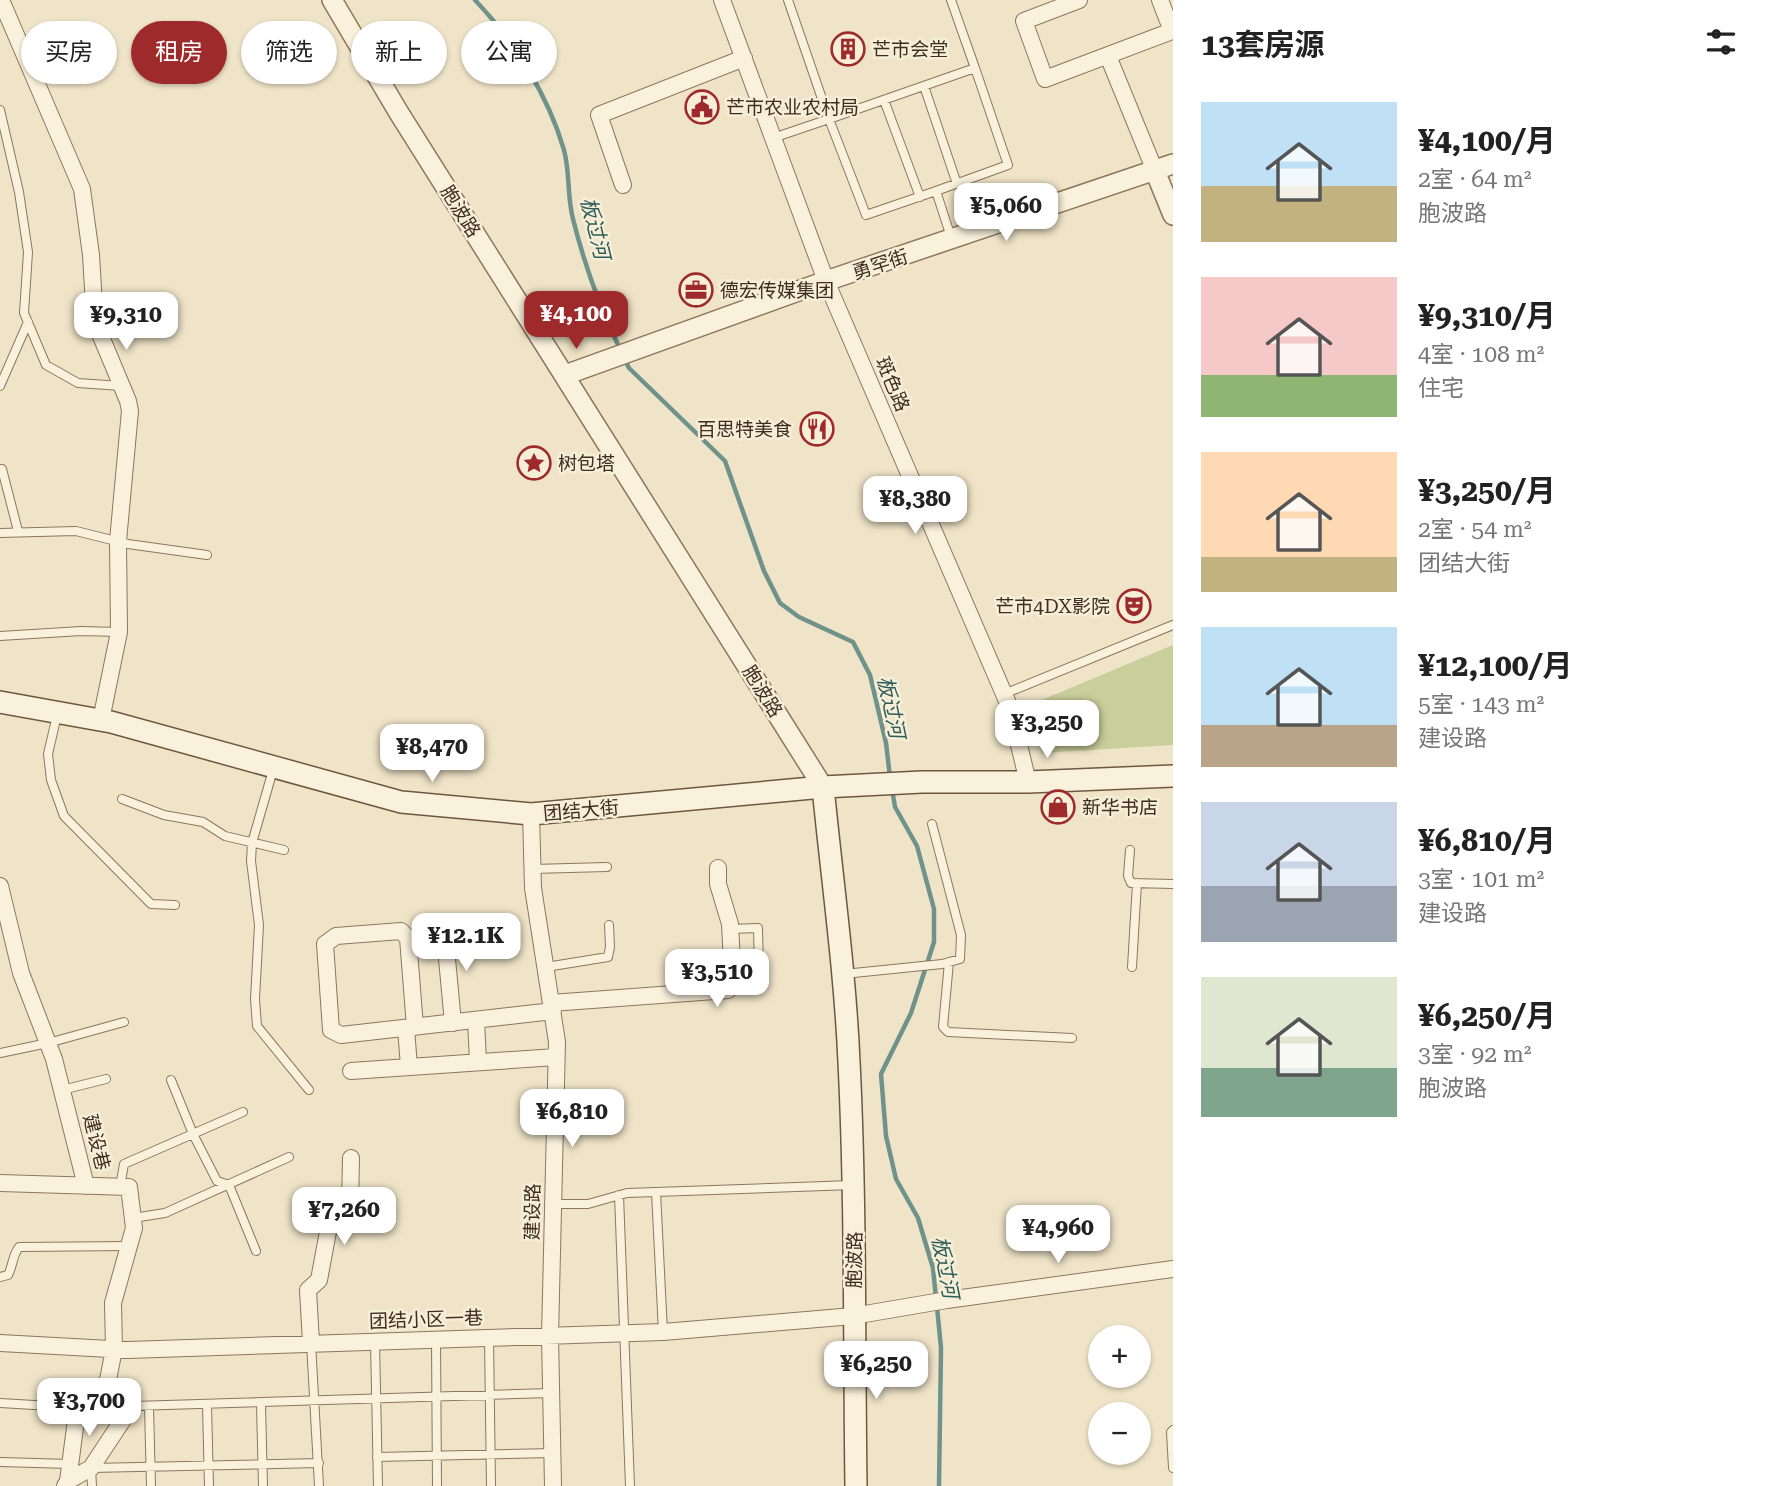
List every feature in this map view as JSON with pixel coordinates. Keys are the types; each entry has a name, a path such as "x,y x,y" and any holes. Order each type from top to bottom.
{"main road":[{"name":"团结大街","path":"0,702 101,720 401,802 531,814 922,782 1028,782 1173,776"},
{"name":"胞波路","path":"823,788 849,1058 855,1185 853,1316 856,1486"}],"street":[{"path":"1,0 82,189 90,254 94,322 130,411 118,541 119,632 101,720"},
{"name":"胞波路","path":"332,0 399,113 823,788"},
{"name":"斑色路","path":"722,0 826,281 1010,708 1028,782"},
{"path":"1079,0 1024,21 1045,79 1172,30 1160,0"},
{"path":"1108,56 1164,167 1173,215"},
{"path":"623,185 599,115 744,58"},
{"name":"勇罕街","path":"565,375 599,365 826,281 1164,167"},
{"name":"建设路","path":"531,814 533,888 552,1007 556,1058 550,1336 553,1486"},
{"path":"409,1067 411,1027 408,938 401,931 336,936 325,944 331,1030 341,1035 411,1027 453,1023 476,1020 552,1007 728,990 733,982 730,929 718,884 718,868"},
{"name":"建设巷","path":"0,886 21,973 48,1043 86,1186 129,1187 133,1217 134,1228 130,1246 113,1303 114,1349 108,1380 75,1420 67,1477"},
{"path":"444,928 453,1023"},
{"path":"476,1020 478,1062"},
{"path":"351,1070 556,1058"},
{"path":"311,1343 308,1290 319,1280 332,1210 350,1205 351,1157"},
{"path":"0,1183 86,1186"},
{"name":"团结小区一巷","path":"0,1343 114,1349 663,1332 853,1316 918,1304 1173,1269"},
{"path":"67,1477 91,1468 126,1415"}],"lane":[{"path":"788,0 866,215 1008,165 951,0"},
{"path":"773,138 975,68"},
{"path":"924,86 957,184"},
{"path":"884,100 920,197"},
{"path":"0,110 19,192 28,252 24,313 46,365 78,383 121,386"},
{"path":"936,191 952,240"},
{"path":"0,386 28,322"},
{"path":"0,469 18,531"},
{"path":"0,533 76,531 118,541 207,555"},
{"path":"1004,694 1173,625"},
{"path":"0,636 80,631 119,632"},
{"path":"58,712 48,754 51,780 64,816 151,904 175,905"},
{"path":"274,767 252,844 251,861 259,925 254,999 257,1026 309,1090"},
{"path":"122,799 164,815 203,822 225,836 284,850"},
{"path":"841,975 960,959 961,935 932,824"},
{"path":"1130,850 1128,876 1131,883 1173,884"},
{"path":"532,869 607,867"},
{"path":"1132,967 1137,883"},
{"path":"545,967 608,957 609,925"},
{"path":"730,929 758,928 759,970"},
{"path":"674,957 732,954"},
{"path":"945,963 943,1027 948,1032 1072,1038"},
{"path":"0,1053 124,1022"},
{"path":"62,1090 106,1079"},
{"path":"171,1080 193,1134 217,1181 229,1185 256,1251"},
{"path":"120,1187 124,1164 243,1112"},
{"path":"133,1217 165,1213 289,1157"},
{"path":"553,1204 588,1204 620,1195 656,1192 855,1185"},
{"path":"656,1192 663,1332"},
{"path":"620,1195 630,1486"},
{"path":"0,1278 8,1275 19,1247 130,1246"},
{"path":"489,1338 491,1486"},
{"path":"436,1339 437,1486"},
{"path":"375,1341 378,1486"},
{"path":"311,1343 319,1486"},
{"path":"126,1415 134,1406 551,1393"},
{"path":"0,1402 85,1408"},
{"path":"261,1404 263,1486"},
{"path":"207,1405 208,1486"},
{"path":"149,1406 151,1486"},
{"path":"1173,1430 1173,1468"},
{"path":"377,1457 552,1453"},
{"path":"0,1462 67,1477"},
{"path":"92,1486 91,1468 319,1463"}],"green space":[{"path":"1173,645 1173,745 1042,753 1025,707"}],"waterway":[{"name":"板过河","path":"475,0 516,51 549,109 564,150 571,210 582,252 620,349"},
{"name":"板过河","path":"625,360 629,368 725,461 764,571 780,603 799,617 853,642 870,675 886,743 890,777"},
{"name":"板过河","path":"892,789 895,807 917,846 934,909 934,942 911,1013 881,1074 886,1136 896,1179 918,1218 933,1268 936,1298"},
{"name":"板过河","path":"937,1307 941,1348 939,1486"}],"place":[{"name":"芒市会堂","path":"848,49"},
{"name":"芒市农业农村局","path":"702,107"},
{"name":"德宏传媒集团","path":"696,290"},
{"name":"百思特美食","path":"817,429"},
{"name":"树包塔","path":"534,463"},
{"name":"芒市4DX影院","path":"1134,606"},
{"name":"新华书店","path":"1058,807"}]}
